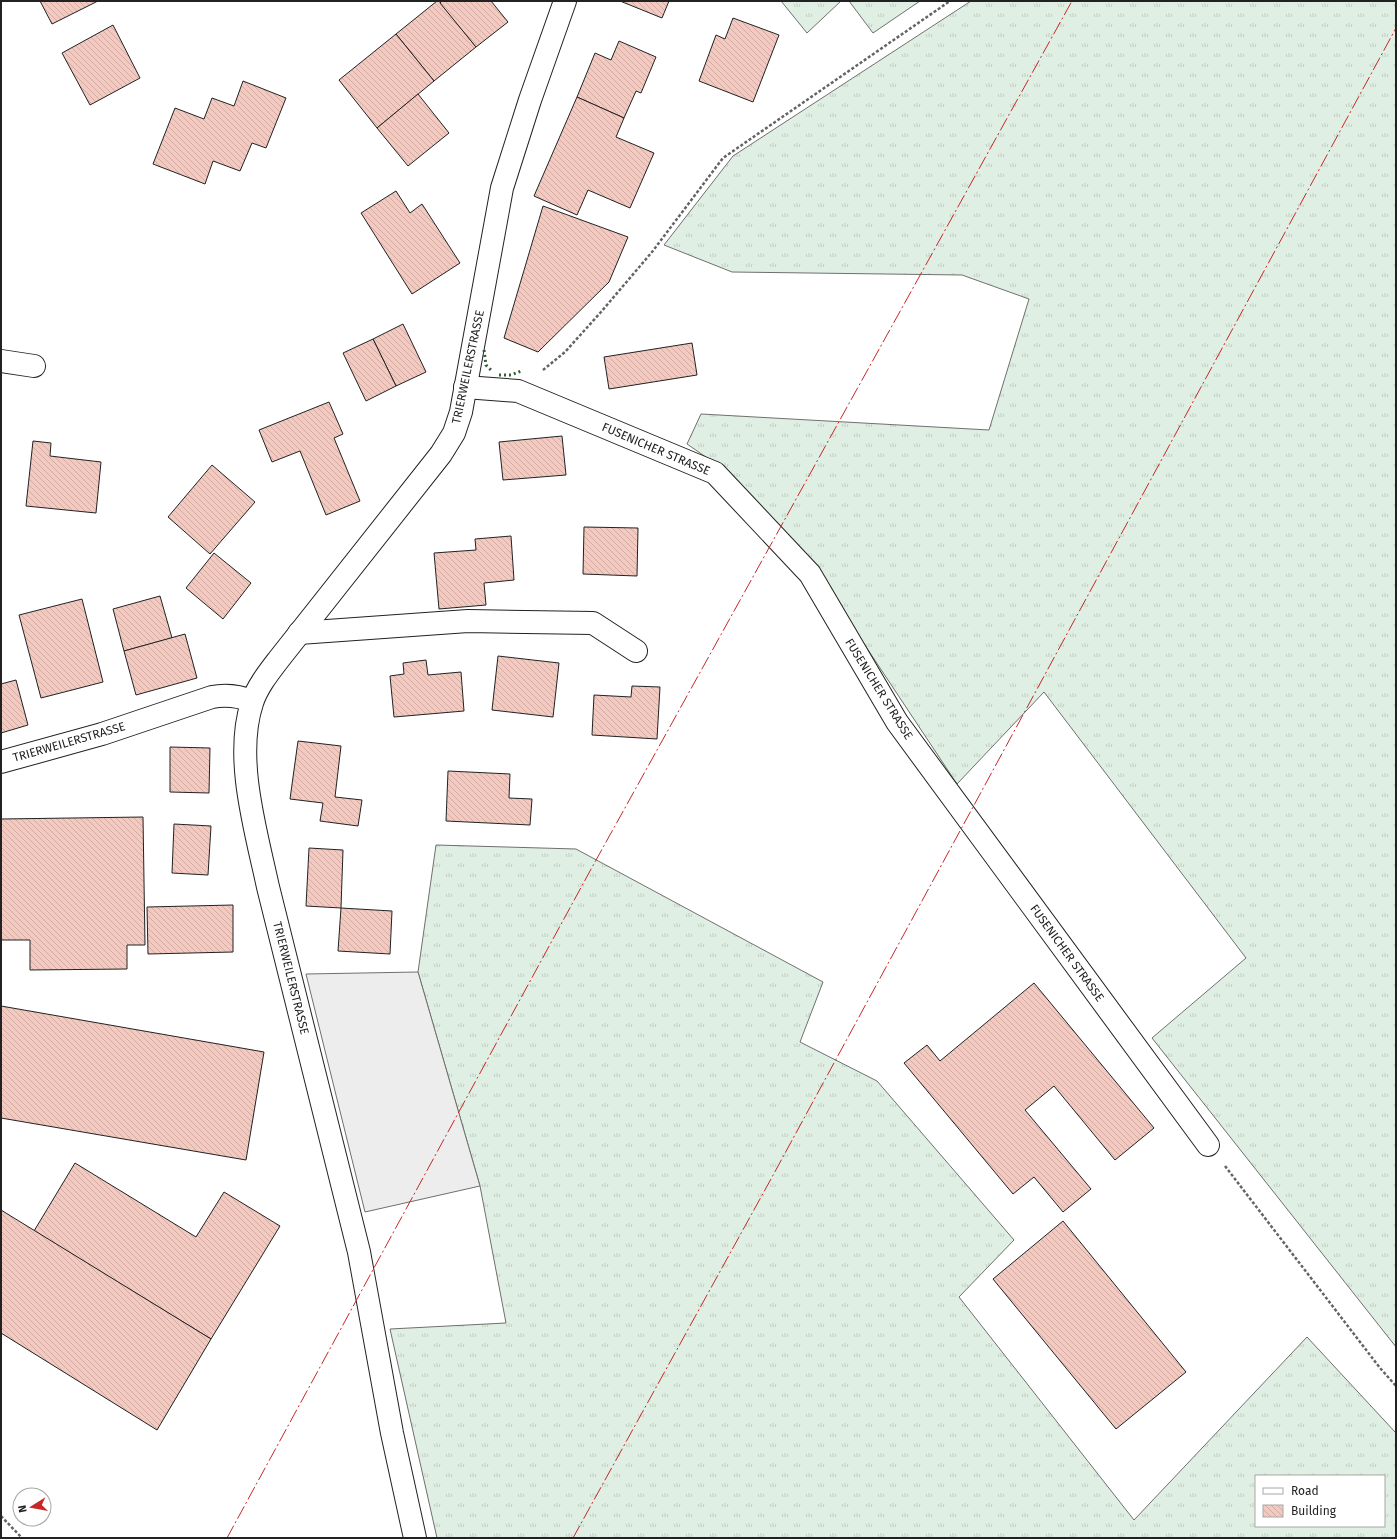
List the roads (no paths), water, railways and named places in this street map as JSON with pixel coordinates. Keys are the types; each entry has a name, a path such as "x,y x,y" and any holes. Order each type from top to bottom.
{"street":[{"name":"TRIERWEILERSTRASSE","path":"415,1538 392,1433 360,1252 268,887 256,832 245,765 245,737 252,701 262,683 299,633 441,454 454,433 461,412 502,188 530,100 565,1"},
{"path":"1,361 34,366"},
{"name":"FUSENICHER STRASSE","path":"465,387 518,392 715,473 810,574 897,722 1208,1146"},
{"path":"299,633 468,621 593,623 636,651"},
{"name":"TRIERWEILERSTRASSE","path":"1,762 102,734 212,697 221,695 240,697 252,701"}]}
